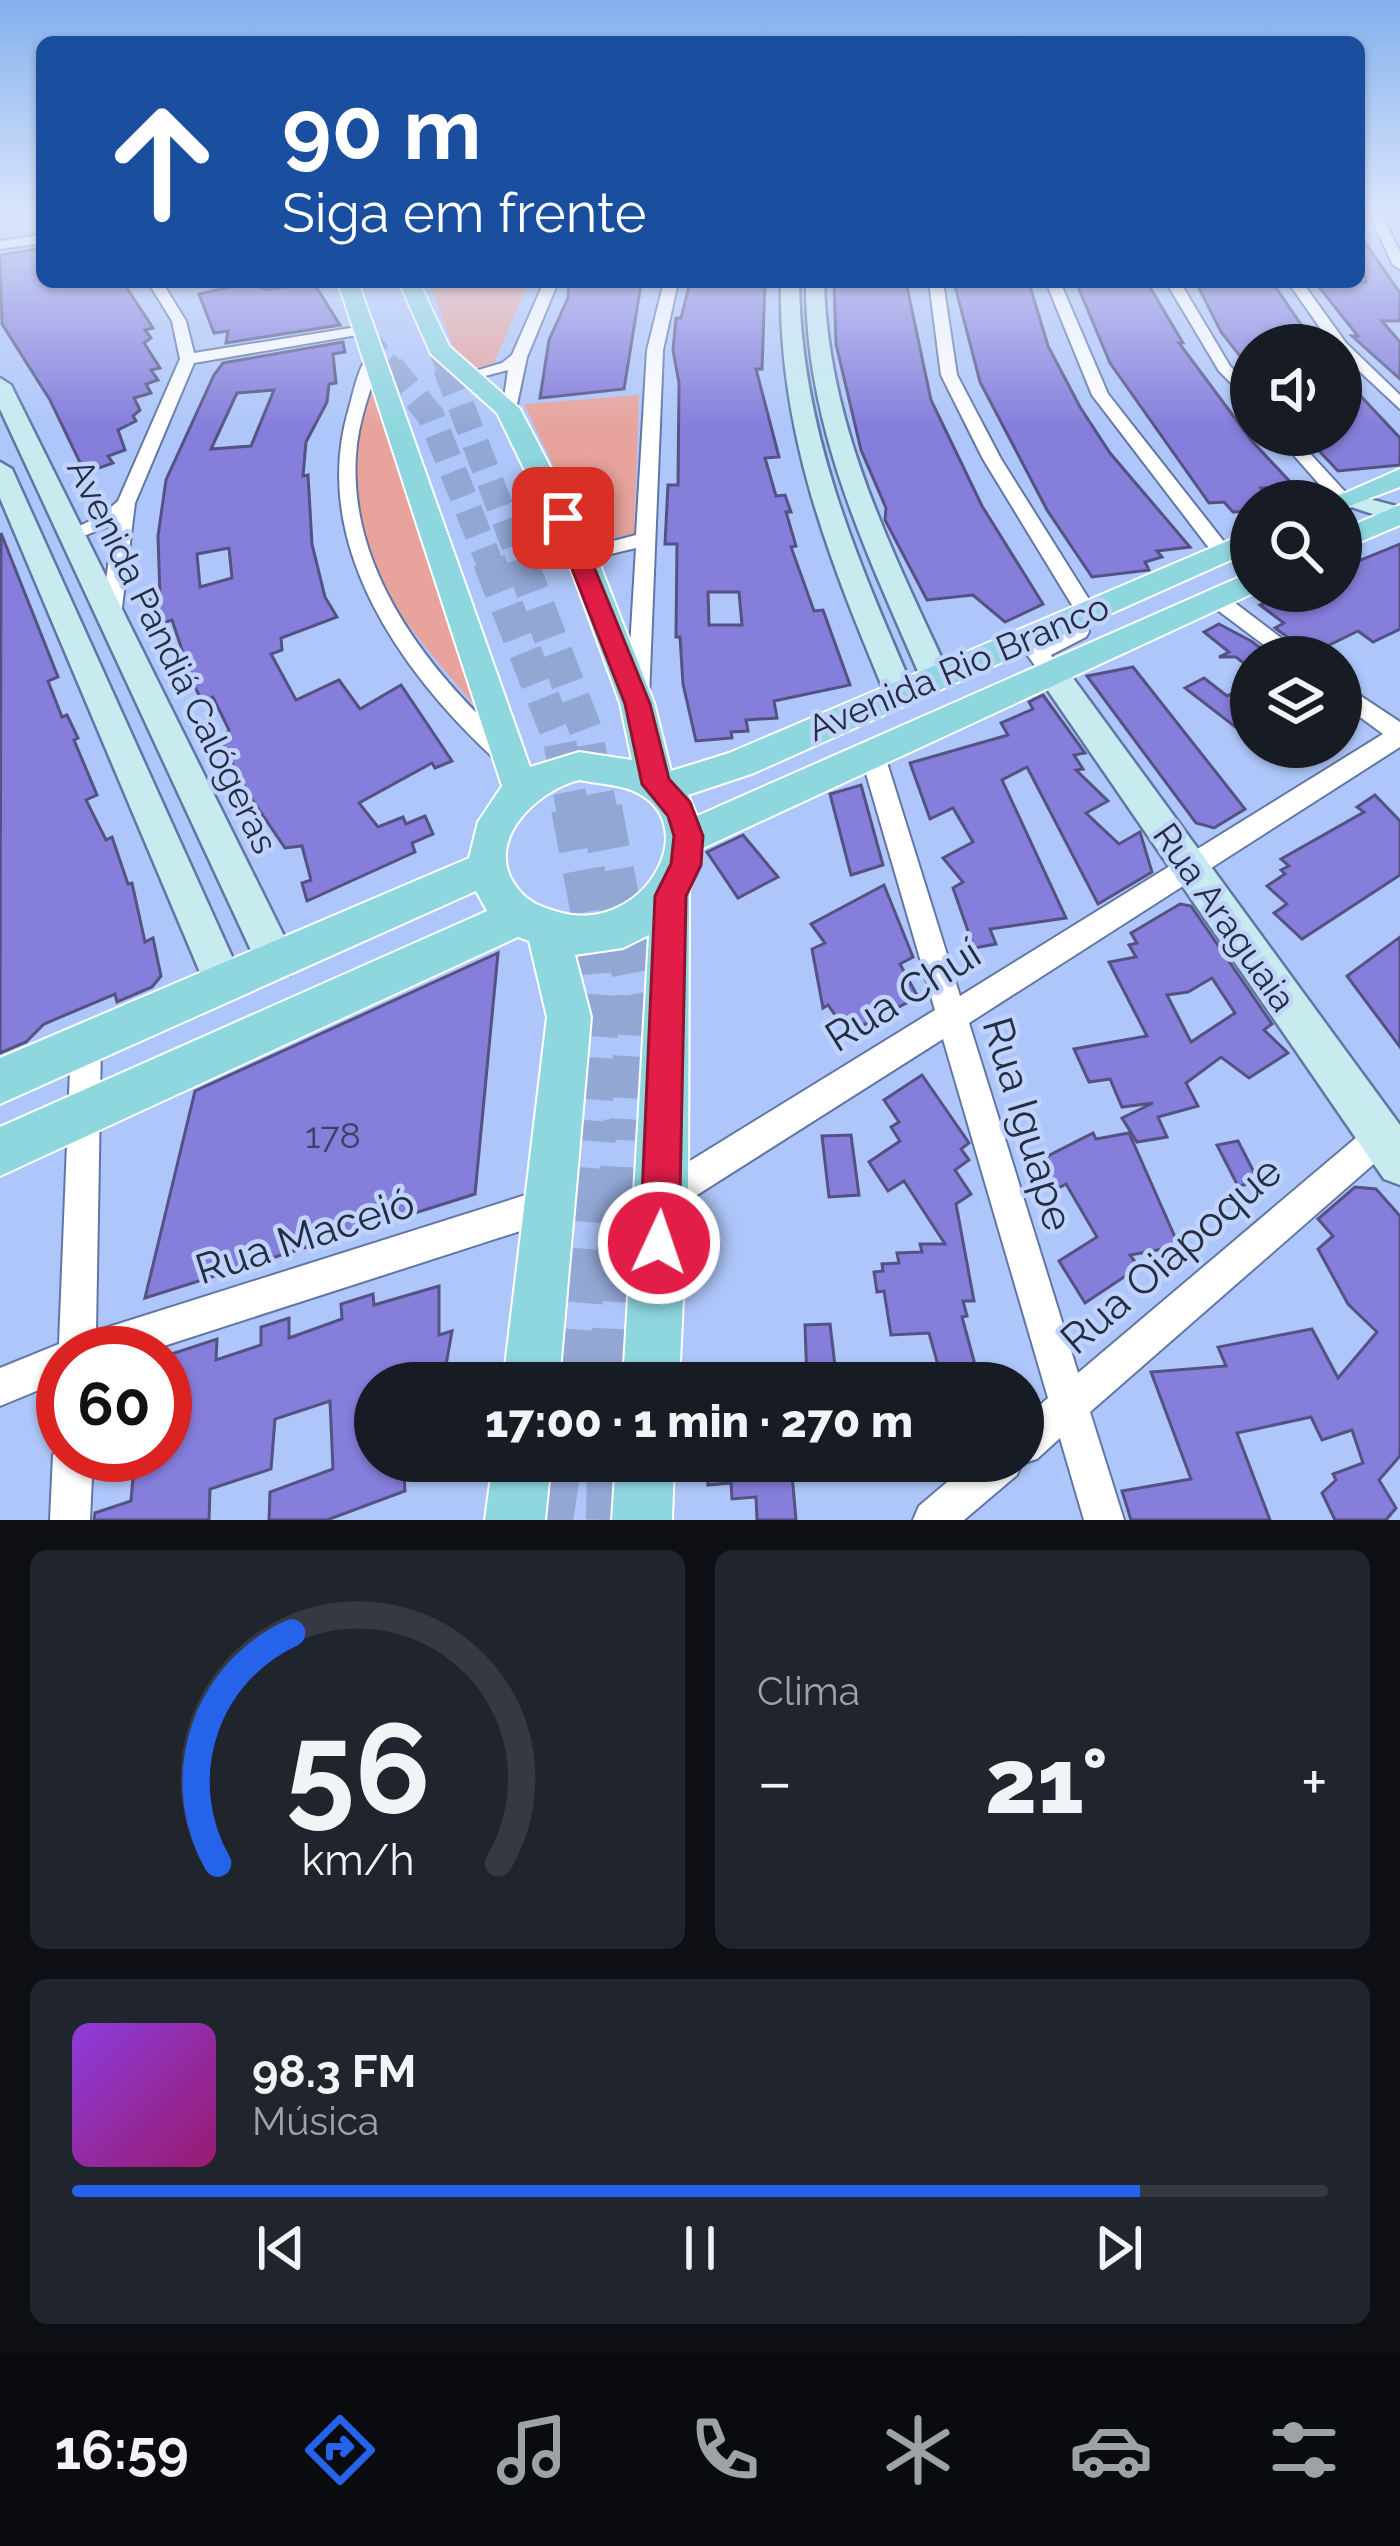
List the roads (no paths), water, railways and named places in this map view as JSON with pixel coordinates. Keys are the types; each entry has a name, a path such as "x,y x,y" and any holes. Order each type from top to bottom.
{"main road":[{"path":"350,288 514,772 489,839 487,868 497,895 533,925 583,937 618,931 671,896"},
{"path":"412,288 440,349 508,409 581,555 638,704 659,786"},
{"path":"1362,493 1400,477"},
{"path":"1362,531 1400,514"},
{"name":"Avenida Rio Branco","path":"659,786 741,763 1230,549"},
{"name":"Avenida Rio Branco","path":"688,836 1230,591"},
{"path":"514,772 549,774 579,766 610,766 659,786 680,810 688,836 686,865 671,896 662,1196 651,1362"},
{"path":"0,1081 487,868"},
{"path":"0,1152 533,925"},
{"path":"533,925 569,1017 533,1362"},
{"path":"515,1520 520,1482"},
{"path":"642,1520 645,1482"}],"street":[{"path":"110,615 126,503 188,359 179,321 159,288"},
{"path":"508,409 519,357 548,288"},
{"path":"638,704 655,350 670,288"},
{"path":"790,288 787,330 818,500 899,691"},
{"path":"815,288 815,332 842,460 935,676"},
{"path":"936,288 949,375 1081,615 1078,632 1037,652 1051,670"},
{"path":"1055,288 1100,395 1230,538"},
{"path":"1177,288 1230,375"},
{"path":"1299,288 1325,324"},
{"path":"787,330 815,332"},
{"path":"188,359 368,343 347,455 352,527 377,598 514,772"},
{"path":"466,376 507,366 519,357"},
{"path":"1362,367 1400,404"},
{"name":"Avenida Pandiá Calógeras","path":"0,385 276,961"},
{"path":"1302,456 1324,480"},
{"path":"809,460 842,460"},
{"path":"1,471 37,462"},
{"name":"Avenida Pandiá Calógeras","path":"1,471 224,982"},
{"path":"71,535 109,519 126,503"},
{"path":"1362,505 1400,514"},
{"path":"581,555 647,539"},
{"path":"1215,598 1267,636"},
{"name":"Rua Araguaia","path":"1051,670 1391,1150"},
{"path":"1362,707 1400,735"},
{"name":"Rua Chuí","path":"662,1196 951,1013 1192,873 1400,735"},
{"name":"Rua Iguape","path":"872,753 1104,1520"},
{"path":"135,778 178,759"},
{"path":"82,1326 86,1045"},
{"name":"Rua Oiapoque","path":"1044,1427 1391,1150"},
{"name":"Rua Maceió","path":"166,1326 551,1204"},
{"path":"0,1387 36,1372"},
{"path":"70,1520 72,1482"},
{"path":"933,1520 978,1482"}],"tunnel":[{"path":"367,337 394,370"},
{"path":"439,349 447,370"},
{"path":"391,367 431,416 490,564"},
{"path":"446,367 522,564"},
{"path":"489,561 559,738 573,811"},
{"path":"521,561 586,731 601,811"},
{"path":"572,808 595,930 600,993 590,1124"},
{"path":"601,808 637,996 630,1124"},
{"path":"571,1362 590,1121"},
{"path":"617,1362 630,1121"},
{"path":"546,1520 552,1482"},
{"path":"613,1520 614,1482"}]}
